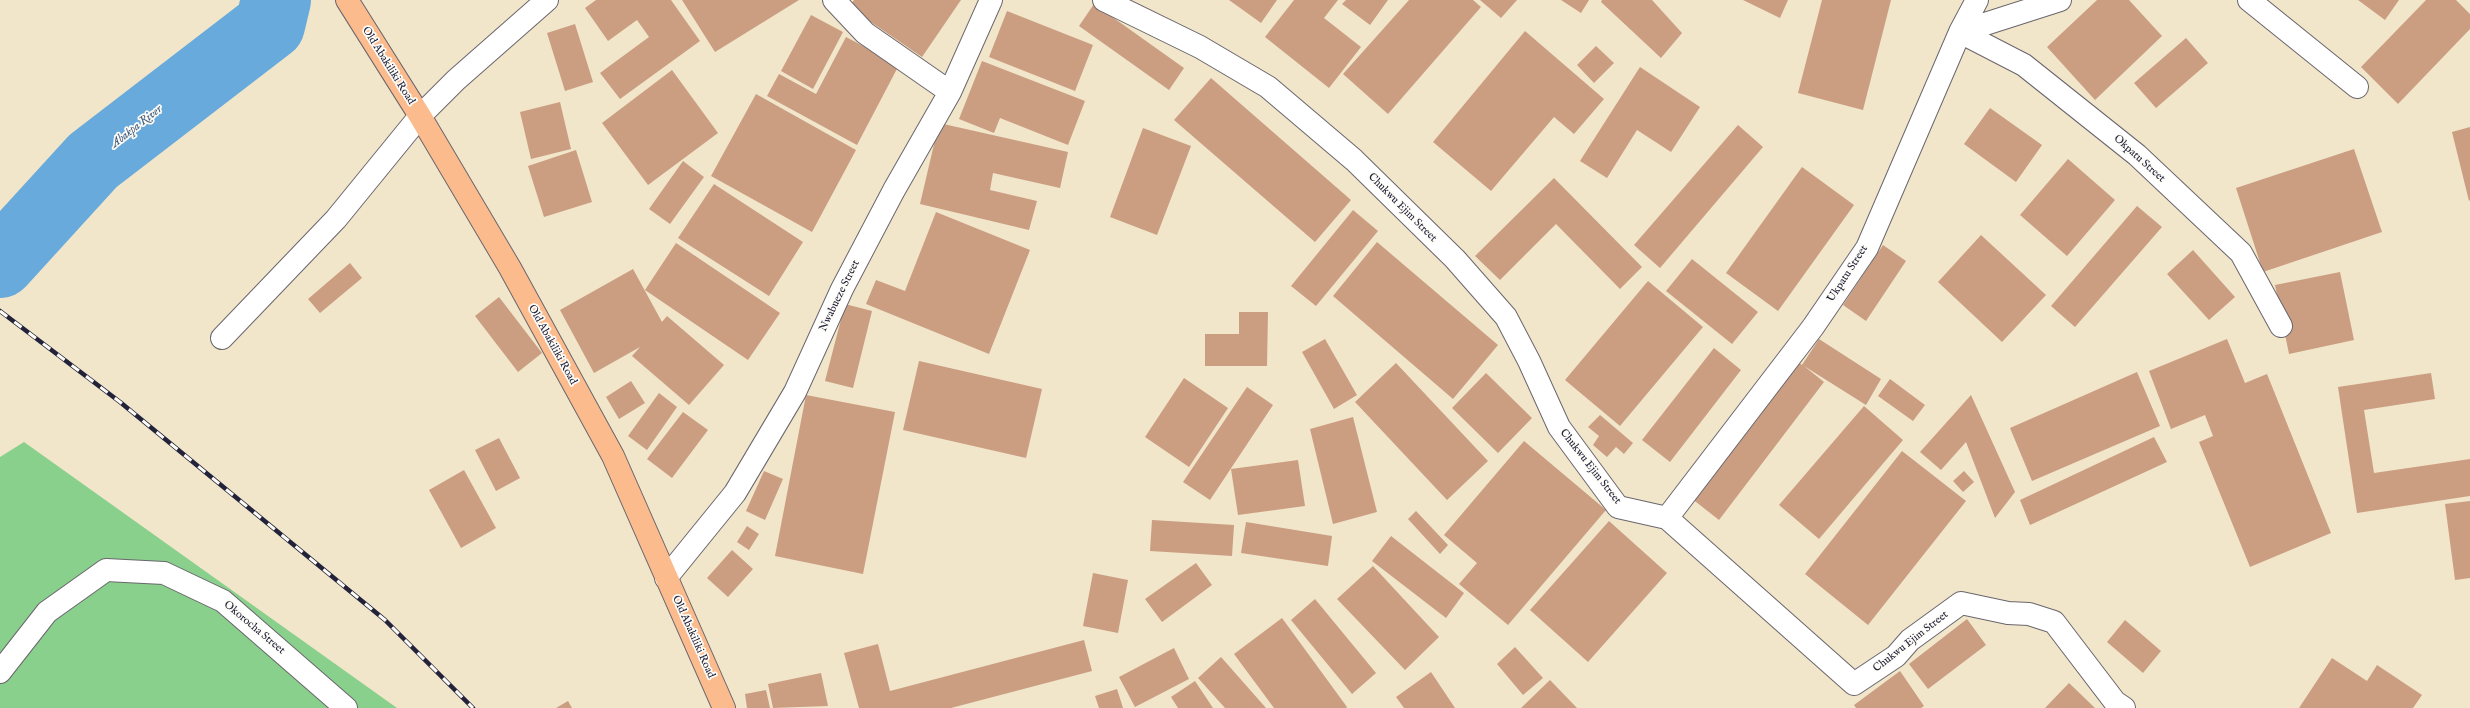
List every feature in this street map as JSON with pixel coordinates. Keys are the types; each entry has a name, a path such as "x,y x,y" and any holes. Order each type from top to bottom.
{"main road":[{"name":"Old Abakiliki Road","path":"347,0 420,116 510,268 613,456 724,708"}],"street":[{"path":"222,338 336,219 420,116 456,80 547,0"},
{"path":"834,0 865,33 950,92"},
{"name":"Nwabueze Street","path":"666,578 735,493 795,392 842,289 894,190 950,92 991,0"},
{"name":"Chukwu Ejim Street","path":"1104,0 1200,47 1268,87 1354,160 1455,259 1506,317 1529,360 1559,427 1618,507 1667,518 1854,684 1896,656 1910,640 1961,603 2008,613 2029,614 2054,622 2115,702 2124,708"},
{"name":"Ukpatu Street","path":"1667,518 1813,327 1867,248 1960,32 1977,0"},
{"path":"1960,32 2060,0"},
{"path":"2249,0 2357,87"},
{"name":"Okpatu Street","path":"1960,32 2024,65 2137,155 2241,253 2281,326"},
{"name":"Okorocha Street","path":"0,672 47,612 106,570 164,574 223,601 346,708"}],"green space":[{"path":"24,442 397,708 0,708 0,457"}],"building":[{"path":"596,0 671,0 700,41 620,99 600,73 649,37 637,20 608,41 585,8"},
{"path":"682,0 799,0 715,52"},
{"path":"854,0 961,0 922,57 849,7"},
{"path":"1229,0 1277,0 1261,23"},
{"path":"1294,0 1338,0 1324,18 1361,47 1329,88 1265,37"},
{"path":"1346,0 1388,0 1370,25 1342,4"},
{"path":"1409,0 1473,0 1481,7 1388,114 1343,74"},
{"path":"1480,0 1517,0 1501,18"},
{"path":"1561,0 1589,0 1581,13"},
{"path":"1602,0 1652,0 1682,33 1661,58 1601,2"},
{"path":"1743,0 1788,0 1780,18"},
{"path":"1822,0 1891,0 1863,110 1798,93"},
{"path":"2097,0 2129,0 2162,36 2095,100 2047,47"},
{"path":"2358,0 2399,0 2385,20"},
{"path":"2426,0 2456,0 2470,14 2470,29 2398,104 2361,67"},
{"path":"1094,4 1184,68 1169,90 1079,26"},
{"path":"1007,11 1093,45 1075,91 989,57"},
{"path":"811,15 843,32 813,89 781,71"},
{"path":"575,24 593,82 565,91 547,33"},
{"path":"1525,31 1604,99 1574,134 1554,117 1491,191 1433,142"},
{"path":"846,37 899,65 857,145 767,96 779,74 816,94"},
{"path":"2186,38 2208,63 2156,108 2134,83"},
{"path":"1596,46 1614,63 1594,83 1577,65"},
{"path":"982,61 1085,101 1068,145 1000,118 994,133 959,119"},
{"path":"1640,67 1700,107 1671,152 1637,130 1607,178 1580,161"},
{"path":"672,70 718,133 648,185 602,123"},
{"path":"1211,78 1351,200 1315,242 1174,120"},
{"path":"756,94 856,150 812,232 711,176"},
{"path":"560,102 571,149 531,159 520,112"},
{"path":"1990,108 2042,145 2016,182 1964,144"},
{"path":"939,123 1068,152 1060,188 993,173 990,190 1037,201 1029,230 920,204"},
{"path":"1738,125 1763,147 1660,268 1634,245"},
{"path":"2470,127 2470,200 2469,201 2452,132"},
{"path":"1143,128 1191,146 1157,235 1110,217"},
{"path":"2354,149 2382,232 2263,272 2236,188"},
{"path":"576,150 592,202 544,217 528,166"},
{"path":"2068,159 2115,200 2067,256 2020,215"},
{"path":"683,161 704,177 670,224 649,209"},
{"path":"1802,167 1854,205 1778,311 1726,273"},
{"path":"1554,178 1642,267 1620,289 1556,224 1500,280 1475,256"},
{"path":"714,184 803,242 769,296 678,238"},
{"path":"2137,206 2162,227 2075,327 2051,306"},
{"path":"1353,210 1378,231 1316,306 1291,286"},
{"path":"936,212 1030,250 989,354 866,304 876,280 905,291"},
{"path":"1981,235 2046,295 2002,342 1938,282"},
{"path":"1377,242 1498,345 1453,399 1333,296"},
{"path":"676,243 780,313 748,360 645,290"},
{"path":"1883,245 1906,261 1866,321 1843,305"},
{"path":"2193,250 2235,297 2209,320 2167,274"},
{"path":"1692,259 1758,312 1732,344 1666,291"},
{"path":"350,263 362,278 320,313 308,299"},
{"path":"633,269 662,322 667,316 724,365 689,405 632,356 640,347 594,373 560,310"},
{"path":"2340,272 2354,340 2289,354 2275,285"},
{"path":"1648,281 1703,327 1620,426 1565,380"},
{"path":"499,297 542,353 518,372 475,316"},
{"path":"845,304 872,311 853,388 825,381"},
{"path":"1239,312 1268,312 1267,366 1205,366 1205,334 1239,334"},
{"path":"1325,339 1357,395 1334,409 1302,352"},
{"path":"1819,339 1881,379 1866,405 1804,366 1824,382 1719,520 1691,498 1796,360 1802,365"},
{"path":"2227,339 2245,383 2267,374 2331,533 2250,567 2199,442 2213,436 2205,415 2171,429 2149,371"},
{"path":"1714,348 1741,370 1670,462 1642,440"},
{"path":"919,361 1042,389 1026,458 903,430"},
{"path":"1396,363 1488,461 1447,500 1355,402"},
{"path":"2137,372 2160,426 2032,481 2010,428"},
{"path":"1486,373 1532,418 1498,453 1452,408"},
{"path":"2431,373 2435,399 2364,410 2374,473 2470,459 2470,496 2357,513 2338,387"},
{"path":"1184,378 1228,408 1189,467 1145,437"},
{"path":"1890,379 1925,405 1913,421 1878,396"},
{"path":"631,381 645,403 619,419 606,397"},
{"path":"1247,387 1273,405 1210,500 1183,482"},
{"path":"659,393 677,407 647,450 628,436"},
{"path":"806,395 895,412 863,574 775,556"},
{"path":"1971,395 2015,492 1995,518 1966,442 1941,470 1920,452"},
{"path":"1864,406 1903,440 1819,539 1779,505"},
{"path":"683,412 708,430 672,478 647,459"},
{"path":"1600,415 1633,443 1624,454 1616,447 1607,457 1593,445 1599,436 1588,427"},
{"path":"1353,417 1377,512 1333,524 1310,429"},
{"path":"2154,437 2167,462 2030,525 2020,500"},
{"path":"499,438 520,478 496,491 475,450"},
{"path":"1524,441 1606,510 1508,625 1459,584 1477,563 1444,535"},
{"path":"1902,451 1966,501 1868,625 1805,574"},
{"path":"1298,460 1305,506 1238,515 1231,469"},
{"path":"464,470 496,528 461,548 429,490"},
{"path":"764,471 783,479 765,520 746,511"},
{"path":"1964,471 1974,482 1963,492 1953,481"},
{"path":"2470,501 2470,578 2455,580 2445,504"},
{"path":"1416,511 1448,545 1440,554 1408,519"},
{"path":"1152,520 1234,525 1232,556 1150,551"},
{"path":"1609,521 1667,573 1588,662 1530,610"},
{"path":"1246,522 1332,536 1328,566 1241,553"},
{"path":"747,526 759,534 749,550 737,542"},
{"path":"1391,536 1464,593 1446,618 1372,561"},
{"path":"732,550 753,569 728,597 707,578"},
{"path":"1196,563 1212,585 1162,622 1145,599"},
{"path":"1373,566 1439,637 1405,670 1337,599"},
{"path":"1093,573 1128,580 1118,633 1083,626"},
{"path":"1315,599 1376,673 1352,694 1291,620"},
{"path":"1282,618 1347,707 1346,708 1274,708 1234,654"},
{"path":"1967,619 1986,645 1928,689 1909,664"},
{"path":"2125,620 2161,651 2143,673 2107,642"},
{"path":"1084,640 1092,671 951,708 859,708 844,653 878,644 890,691"},
{"path":"1515,647 1543,678 1523,695 1497,664"},
{"path":"1174,648 1189,679 1135,707 1119,677"},
{"path":"1221,657 1266,708 1225,708 1198,678"},
{"path":"2332,658 2367,681 2377,665 2422,695 2413,708 2299,708"},
{"path":"1900,671 1924,706 1921,708 1856,708 1854,705"},
{"path":"1431,672 1455,708 1404,708 1396,697"},
{"path":"821,673 828,706 773,708 768,684"},
{"path":"1550,680 1577,708 1521,708"},
{"path":"1195,681 1213,708 1178,708 1171,697"},
{"path":"2069,683 2095,708 2045,708"},
{"path":"1117,689 1123,708 1099,708 1095,696"},
{"path":"766,690 770,708 747,708 745,694"},
{"path":"568,701 572,708 556,708"}],"waterway":[{"name":"Abakpa River","path":"0,263 93,161 270,25 276,0"}],"railway":[{"path":"0,311 120,402 385,620 473,708"}]}
